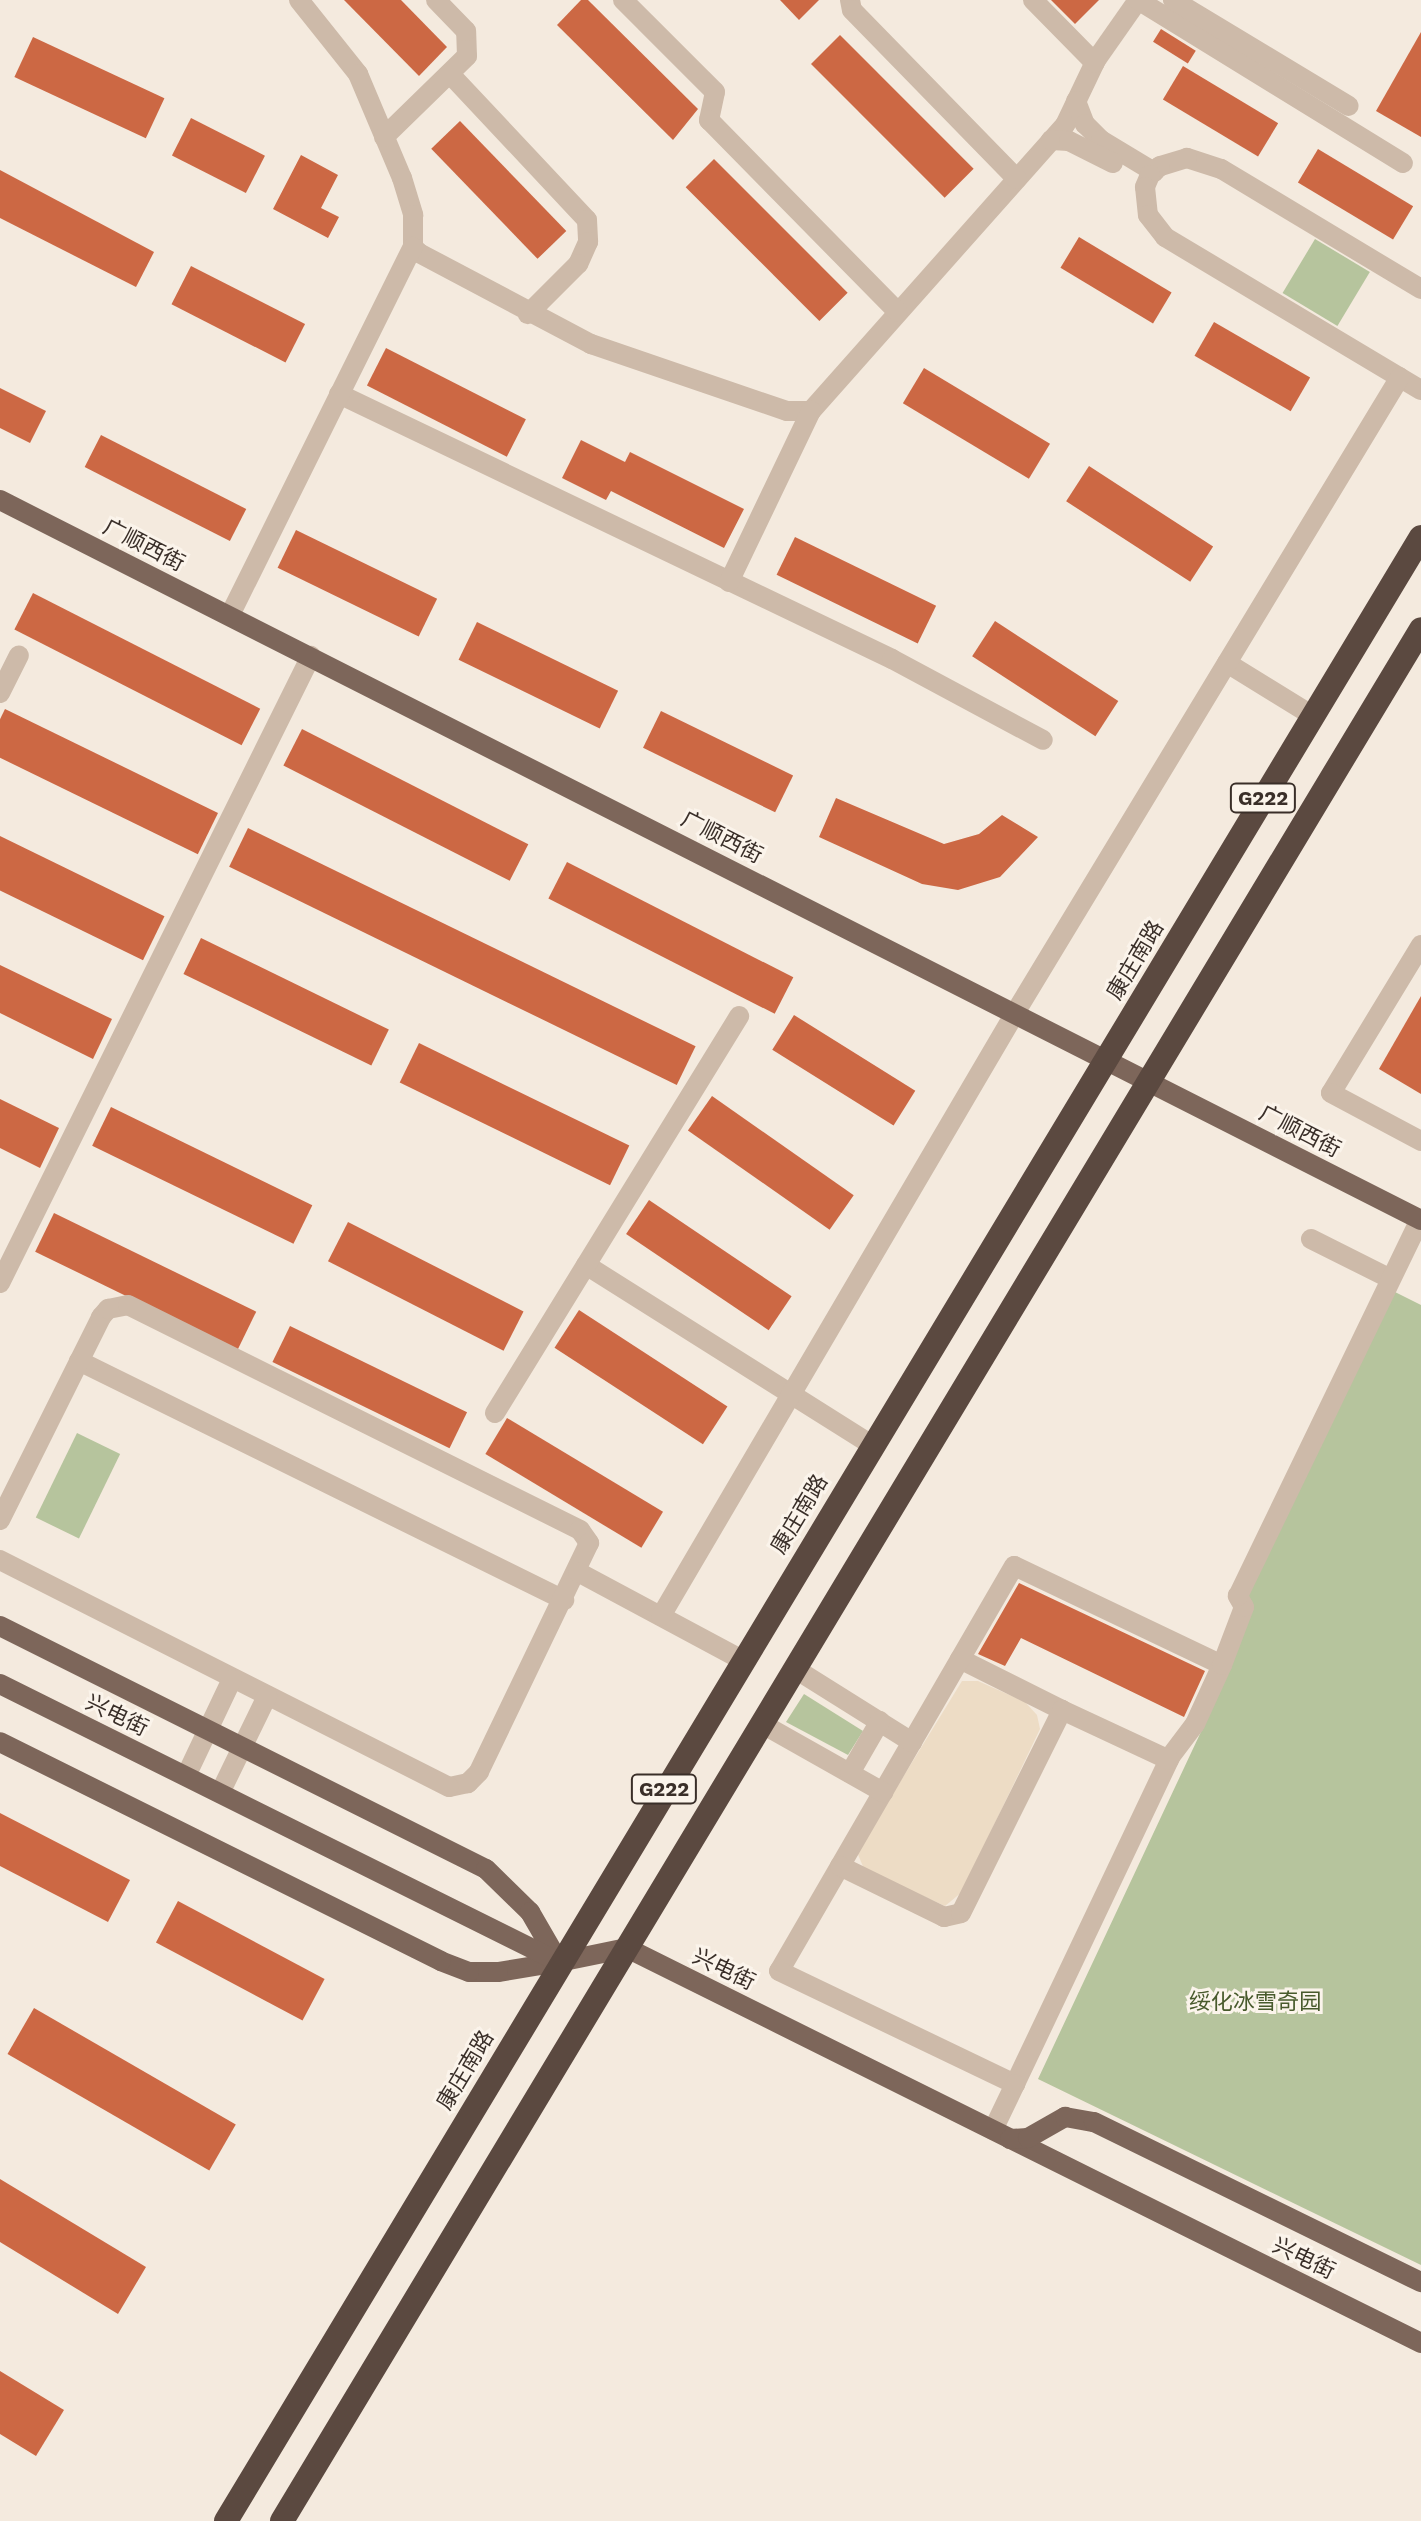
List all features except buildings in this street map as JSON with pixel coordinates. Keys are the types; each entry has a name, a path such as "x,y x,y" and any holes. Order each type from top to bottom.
{"highway":[{"name":"康庄南路","path":"226,2521 559,1962 1421,537"},
{"name":"G222","path":"282,2521 1421,629"}],"main road":[{"name":"广顺西街","path":"0,500 1420,1220"},
{"path":"0,1626 486,1869 530,1912 559,1962"},
{"name":"兴电街","path":"1,1688 186,1776 559,1962"},
{"path":"0,1742 441,1961 469,1972 498,1972 627,1948"},
{"name":"兴电街","path":"627,1948 1421,2343"},
{"path":"1002,2134 1028,2138 1065,2117 1094,2122 1421,2282"}],"street":[{"path":"230,615 413,247 413,215 358,74 299,0"},
{"path":"384,137 467,56 470,41 436,0"},
{"path":"623,0 715,92 709,120 898,312"},
{"path":"850,0 852,10 1017,179"},
{"path":"1033,0 1095,63"},
{"path":"729,582 811,411 1051,140 1095,63 1138,0 1403,163"},
{"path":"1173,0 1349,106"},
{"path":"450,74 587,220 588,242 578,264 528,314"},
{"path":"1076,101 1085,124 1150,177"},
{"path":"1051,140 1087,147 1150,177"},
{"path":"1150,177 1187,158 1221,169 1421,289"},
{"path":"1150,177 1148,215 1165,237 1421,390"},
{"path":"413,247 528,314 694,383 787,411 811,411"},
{"path":"661,1616 1015,1013 1400,377"},
{"path":"339,394 892,659 1043,740"},
{"path":"0,693 19,655"},
{"path":"0,1283 311,656"},
{"path":"1227,663 1313,716"},
{"path":"1421,945 1331,1093 1421,1141"},
{"path":"495,1413 739,1016"},
{"path":"1002,2134 1015,2084 1169,1760 1195,1724 1222,1665 1244,1607 1238,1596 1420,1220"},
{"path":"1311,1239 1391,1279"},
{"path":"586,1265 872,1445"},
{"path":"0,1520 108,1309 128,1305 580,1530 588,1552 479,1772 468,1783 439,1784 0,1560"},
{"path":"79,1361 564,1600"},
{"path":"1015,2084 779,1971 1014,1566 1222,1665"},
{"path":"578,1572 742,1660"},
{"path":"960,1659 1169,1760"},
{"path":"797,1670 912,1742"},
{"path":"186,1776 232,1679"},
{"path":"220,1793 267,1696"},
{"path":"840,1866 944,1917 961,1913 1062,1710"},
{"path":"850,1773 880,1721"},
{"path":"764,1725 883,1792"}],"green space":[{"path":"1315,239 1370,272 1337,326 1283,293"},
{"name":"绥化冰雪奇园","path":"1395,1292 1421,1305 1421,2265 1038,2079 1222,1687 1247,1596"},
{"path":"77,1433 120,1454 79,1539 36,1517"},
{"path":"804,1694 863,1731 848,1755 786,1722"}],"shaded area":[{"path":"962,1681 978,1681 1025,1702 1037,1715 1040,1729 962,1892 945,1906 864,1869 857,1852"}]}
